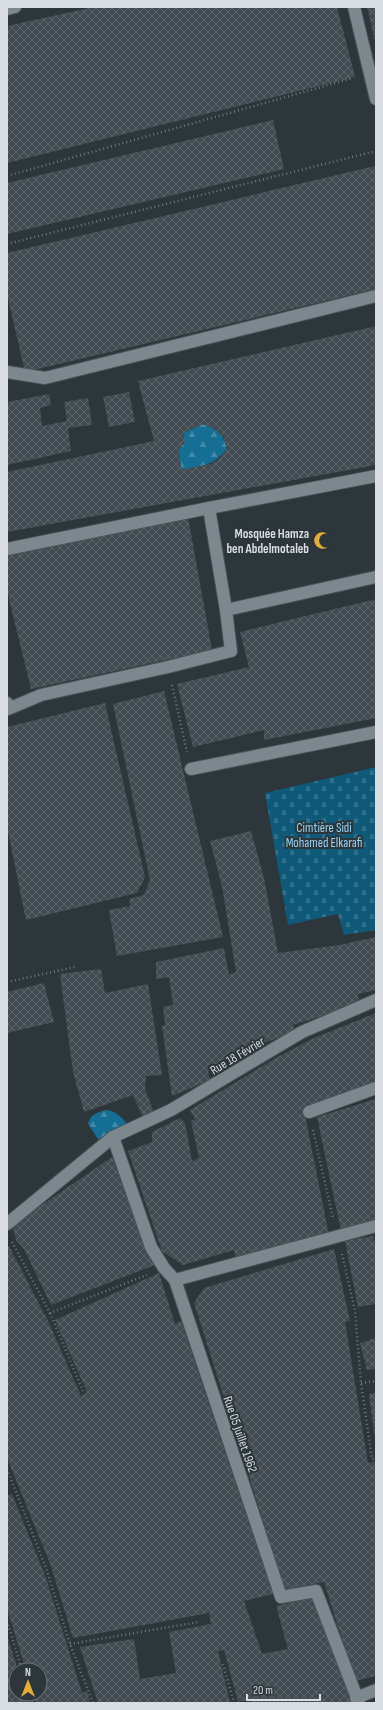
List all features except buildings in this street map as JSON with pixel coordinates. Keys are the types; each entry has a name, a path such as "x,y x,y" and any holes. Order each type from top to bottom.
{"street":[{"path":"7,9 15,7"},
{"path":"354,7 373,72 376,98"},
{"path":"8,368 45,378 376,296"},
{"path":"7,549 376,476"},
{"path":"7,703 8,709 41,695 168,667 231,651 226,610 209,508"},
{"path":"226,610 376,577"},
{"path":"191,769 376,732"},
{"name":"Rue 18 Février","path":"7,1224 113,1137 171,1110 302,1032 376,1000"},
{"path":"309,1112 376,1088"},
{"name":"Rue 05 Juillet 1962","path":"113,1137 151,1247 164,1268 175,1280 281,1597 316,1591 357,1701"},
{"path":"175,1280 376,1226"},
{"path":"357,1701 376,1690"}],"path":[{"path":"7,176 373,72"},
{"path":"7,244 376,151"},
{"path":"168,667 191,769"},
{"path":"7,982 75,967"},
{"path":"11,1239 50,1313 82,1391"},
{"path":"50,1313 164,1268"},
{"path":"376,1381 361,1383 372,1459 376,1459"},
{"path":"7,1468 46,1568 70,1644 93,1703"},
{"path":"7,1621 20,1662"},
{"path":"70,1644 199,1622"},
{"path":"224,1664 234,1703"}],"green space":[{"path":"203,424 213,428 222,436 227,449 222,455 212,462 181,470 179,449 183,433"},
{"name":"Cimtière Sidi Mohamed Elkarafi","path":"376,767 376,930 344,935 338,914 288,925 265,793"},
{"path":"106,1110 110,1110 120,1116 130,1129 102,1142 98,1139 88,1124 92,1116"}],"place":[{"name":"Mosquée Hamza ben Abdelmotaleb","path":"322,540"}]}
